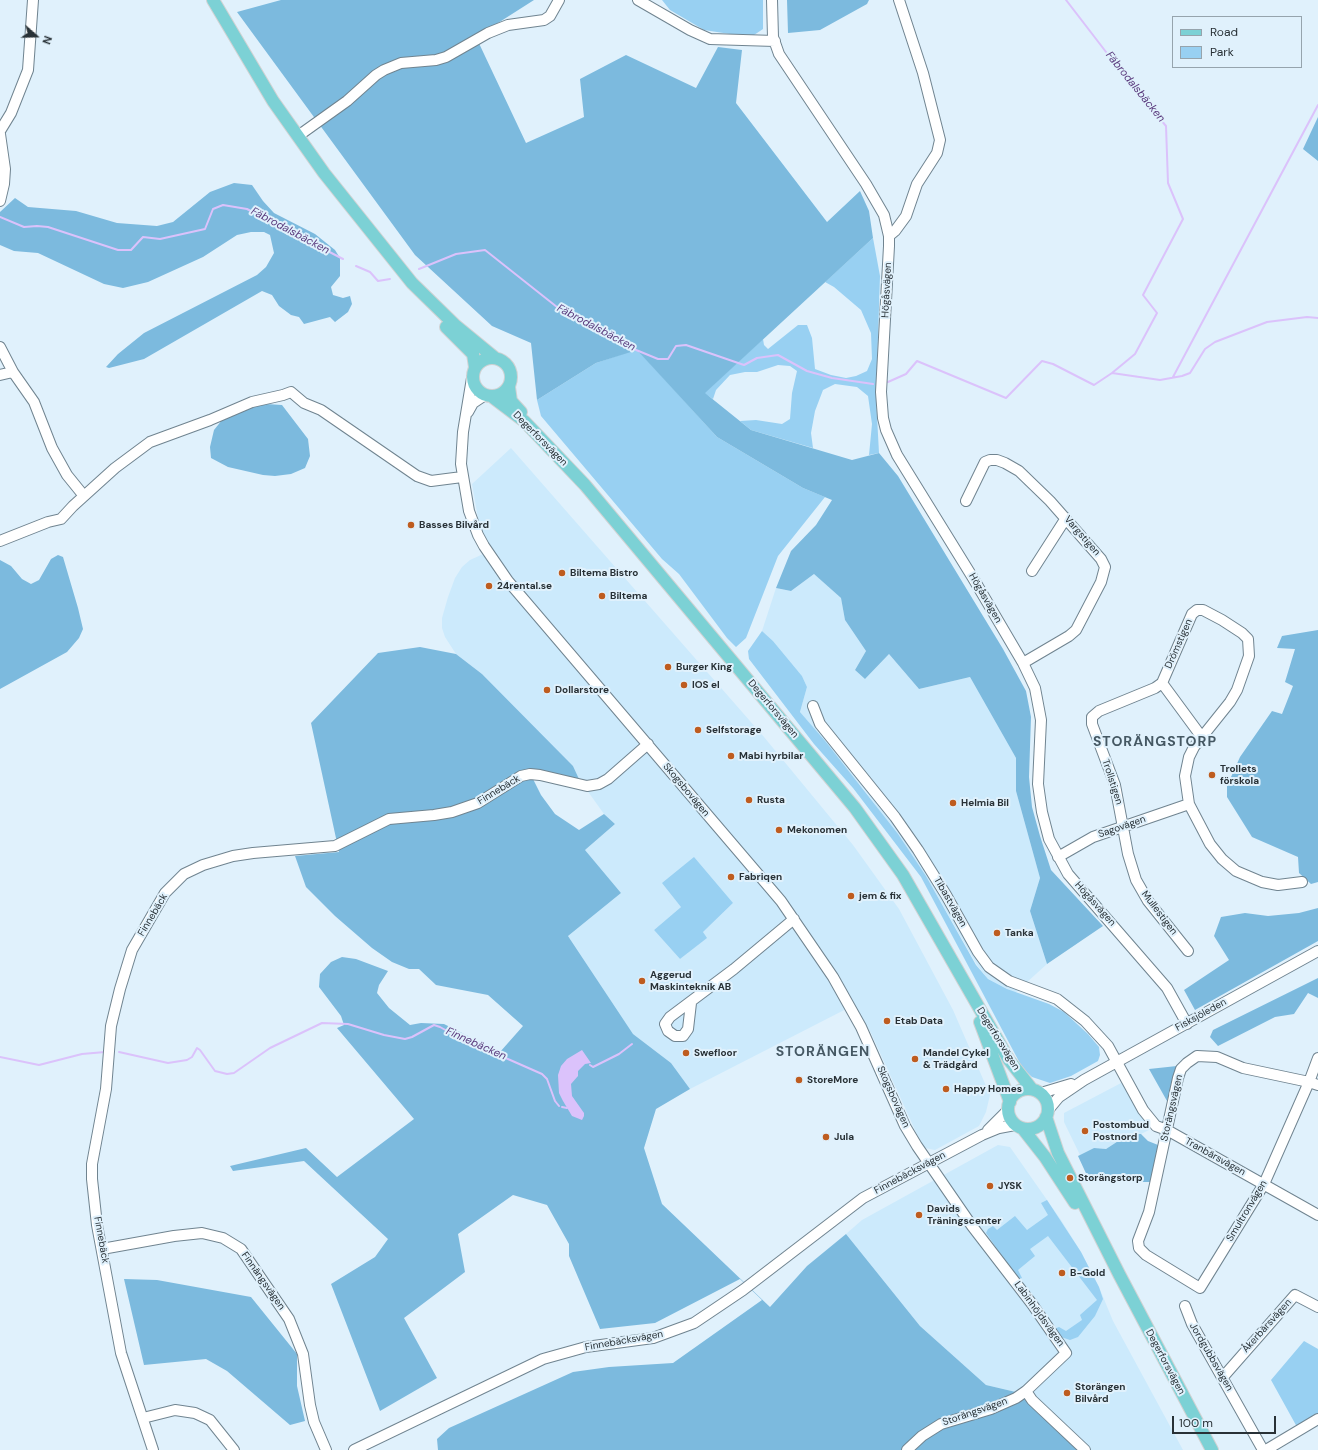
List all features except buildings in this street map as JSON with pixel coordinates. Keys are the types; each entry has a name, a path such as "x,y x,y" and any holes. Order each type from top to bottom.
{"main road":[{"path":"213,0 251,65 298,136 412,283 431,302 495,358"},
{"path":"431,302 436,316 472,354 474,372 476,388 488,396 500,394 508,387 511,376 509,368 502,360 495,358 484,359 474,372"},
{"name":"Degerforsvägen","path":"508,387 511,400 515,406 552,443 584,485 860,814 903,875 966,988 1009,1060 1036,1091"},
{"name":"Degerforsvägen","path":"488,396 524,421 584,485"},
{"name":"Degerforsvägen","path":"966,988 1009,1106"},
{"path":"1036,1091 1046,1099 1047,1113 1037,1127 1019,1127 1010,1118 1009,1106 1017,1094 1036,1091"},
{"name":"Degerforsvägen","path":"1047,1113 1058,1153 1118,1274 1212,1450"},
{"name":"Degerforsvägen","path":"1019,1127 1064,1184 1118,1274"}],"street":[{"path":"0,201 4,184 5,169 0,132 11,113 28,70 33,0"},
{"path":"298,136 347,101 376,75 384,70 401,64 436,60 446,57 488,33 508,25 544,20 550,16 558,0"},
{"path":"638,0 690,30 710,39 775,41 772,0"},
{"path":"889,236 895,231 906,216 917,184 937,153 940,140 921,65 899,0"},
{"name":"Högåsvägen","path":"775,41 784,63 844,151 880,208 889,236 889,267 881,392 883,418 886,430 897,455 956,548 1023,663 1035,688 1041,720 1038,757 1038,790 1049,839 1068,874 1167,988 1187,1024"},
{"path":"0,347 13,372 34,402 52,448 67,475 84,496"},
{"path":"0,375 13,372"},
{"name":"Skogsbovägen","path":"474,372 465,420 461,464 469,511 478,535 495,563 752,866 794,919 833,977 861,1027 906,1128 929,1163"},
{"path":"0,541 48,522 61,519 66,512 115,468 150,442 214,419 252,402 291,392 304,403 321,410 417,476 431,481 462,477"},
{"name":"Skogsbovägen","path":"465,420 473,403 488,396"},
{"name":"Vargstigen","path":"966,501 981,467 990,460 997,460 1019,471 1066,518 1101,559 1105,567 1104,574 1090,607 1076,630 1067,638 1023,663"},
{"path":"1032,571 1066,518"},
{"name":"Drömstigen","path":"1162,683 1192,614 1197,610 1203,610 1222,620 1248,639 1249,656 1243,678 1230,702 1201,736 1189,757 1185,776 1189,804 1210,844 1222,859 1236,872 1248,878 1278,885 1302,882"},
{"path":"1162,683 1201,736"},
{"name":"Trollstigen","path":"1123,826 1115,785 1092,724 1092,717 1099,711 1155,688 1162,683"},
{"name":"Tibastvägen","path":"813,706 820,724 895,817 918,850 988,967 1009,980 1047,994 1069,1007 1098,1034 1117,1061"},
{"name":"Finnebäck","path":"153,1450 121,1353 97,1220 92,1179 92,1164 106,1089 111,1026 120,989 132,950 151,916 175,881 192,870 233,856 275,850 335,846 389,818 452,812 490,797 520,776 530,774 540,775 593,786 608,779 648,744"},
{"name":"Sagovägen","path":"1058,857 1093,836 1189,804"},
{"name":"Mullestigen","path":"1123,826 1130,862 1141,890 1188,951"},
{"path":"691,1003 794,919"},
{"name":"Fisksjöleden","path":"1047,1113 1059,1097 1084,1080 1318,951"},
{"name":"Storängsvägen","path":"1138,1241 1149,1212 1181,1069 1197,1056 1217,1057 1256,1072 1313,1083"},
{"name":"Smultronvägen","path":"1138,1241 1139,1248 1146,1255 1200,1288 1264,1184 1313,1083 1318,1058"},
{"name":"Tranbärsvägen","path":"1117,1061 1143,1110 1156,1126 1167,1130 1318,1215"},
{"name":"Fisksjöleden","path":"1036,1091 1084,1080"},
{"name":"Finnebäcksvägen","path":"979,1137 1009,1106"},
{"name":"Finnebäcksvägen","path":"354,1450 543,1359 580,1348 653,1338 694,1323 743,1290 852,1206 979,1137 999,1128 1019,1127"},
{"name":"Labinhöjdsvägen","path":"929,1163 972,1226 1066,1353 1026,1392"},
{"name":"Finnängsvägen","path":"102,1250 174,1236 202,1233 223,1238 241,1249 289,1320 303,1354 310,1405 314,1422 326,1450"},
{"name":"Åkerbärsvägen","path":"1223,1377 1295,1296 1318,1308"},
{"name":"Jordgubbsvägen","path":"1185,1306 1192,1324 1263,1450"},
{"path":"1026,1392 1032,1400 1085,1450"},
{"name":"Storängsvägen","path":"907,1450 922,1436 941,1424 998,1406 1026,1392"},
{"path":"143,1418 175,1410 199,1414 210,1420 217,1427 234,1450"},
{"path":"1266,1450 1318,1419"}],"shaded area":[{"path":"281,0 534,0 476,37 526,143 584,117 580,79 626,55 696,88 718,47 742,50 736,103 827,222 860,191 869,211 873,238 705,393 751,430 852,460 879,453 898,476 1003,649 1026,691 1031,717 1029,777 1032,807 1051,870 1103,926 1047,964 1030,911 1040,878 1016,791 1016,758 970,677 919,689 889,654 865,679 855,670 866,651 845,620 841,598 814,574 791,591 776,588 791,551 816,525 832,500 803,488 717,437 637,350 596,363 537,400 531,343 492,326 415,255 237,12"},
{"path":"787,0 869,0 867,4 820,30 788,33"},
{"path":"1318,117 1318,161 1303,149"},
{"path":"234,183 252,185 263,201 274,213 315,234 335,250 340,258 340,276 331,287 333,295 343,298 350,296 352,304 348,312 335,322 330,317 304,324 299,317 291,315 279,306 272,295 262,291 144,359 109,368 106,367 118,354 144,333 257,275 266,267 274,253 270,235 264,232 251,232 237,235 203,257 148,282 123,288 104,284 38,253 14,251 0,245 0,212 15,198 28,207 76,211 117,223 157,226 173,222 210,192"},
{"path":"266,404 282,405 308,439 310,456 305,468 291,474 275,476 263,475 228,467 211,458 210,447 214,430 222,420 242,410"},
{"path":"511,448 764,737 853,845 899,909 953,1010 990,1095 986,1112 979,1126 935,1150 925,1148 920,1141 871,1033 854,1005 690,1089 671,1063 633,1034 568,936 621,893 585,850 615,824 604,814 579,779 573,766 482,674 456,654 445,637 442,628 442,618 448,597 455,578 462,567 470,560 492,550 479,524 472,484","holes":["733,903 703,932 706,938 680,959 654,930 681,907"]},
{"path":"58,555 63,557 83,629 79,638 67,652 0,689 0,560 11,566 22,579 31,584 39,580 51,559"},
{"path":"814,574 841,598 845,620 866,651 855,670 865,679 889,654 919,689 970,677 1016,758 1016,791 1040,878 1030,911 1047,964 1015,993 988,979 977,965 926,876 866,792 800,712 807,687 802,676 773,641 762,631 776,588 791,591"},
{"path":"1318,630 1318,882 1311,884 1299,873 1298,857 1252,837 1227,797 1227,786 1240,757 1272,711 1282,714 1293,686 1285,682 1295,649 1277,648 1282,636"},
{"path":"420,647 456,654 482,674 573,766 579,779 543,771 531,775 541,795 555,814 579,830 604,814 615,824 585,850 621,893 568,936 633,1034 671,1063 690,1089 656,1109 644,1148 662,1204 770,1307 807,1266 846,1234 920,1326 986,1385 1020,1393 1080,1450 438,1450 437,1439 449,1428 573,1372 609,1367 673,1363 762,1300 740,1279 655,1323 600,1329 569,1256 569,1244 547,1205 513,1195 458,1234 465,1272 404,1318 437,1378 380,1411 331,1284 375,1257 388,1239 304,1161 233,1171 230,1166 306,1148 337,1177 414,1119 337,1028 344,1025 341,1016 319,987 320,974 331,962 342,957 356,959 388,971 379,985 377,993 389,1008 410,1025 421,1023 444,1024 500,1052 523,1026 488,995 436,985 419,969 409,969 392,962 372,948 335,916 306,887 295,856 339,852 311,723 378,653"},
{"path":"1318,908 1318,941 1195,1010 1184,990 1229,960 1214,936 1221,917 1245,913 1268,916 1299,913"},
{"path":"1318,978 1318,998 1308,993 1294,1014 1275,1017 1218,1046 1210,1037 1213,1030"},
{"path":"582,1050 591,1063 585,1064 578,1071 578,1076 571,1084 572,1096 584,1113 582,1120 572,1116 563,1101 559,1093 558,1075 561,1066 567,1059"},
{"path":"1177,1066 1167,1101 1149,1069"},
{"path":"1123,1082 1149,1130 1141,1134 1129,1134 1106,1149 1094,1148 1080,1155 1064,1122 1064,1113"},
{"path":"1129,1134 1141,1134 1148,1141 1158,1145 1150,1182 1090,1182 1078,1156 1094,1148 1106,1149"},
{"path":"998,1145 1010,1147 1061,1220 1081,1252 1099,1287 1113,1321 1183,1450 1080,1450 1020,1393 986,1385 920,1326 846,1234 862,1220"},
{"path":"124,1279 157,1280 251,1297 297,1354 297,1386 305,1421 290,1425 227,1371 206,1359 144,1365"}],"green space":[{"path":"662,0 763,0 763,29 754,35 730,34 704,30 670,10"},
{"path":"873,238 880,276 876,398 879,453 869,455 872,424 868,396 857,387 835,384 823,390 815,411 811,433 813,448 751,430 740,421 756,420 782,424 790,419 792,393 797,371 790,366 778,365 757,372 745,372 730,375 716,390 713,399 704,393 763,339 764,345 768,349 798,325 807,325 812,338 815,369 831,375 846,378 856,376 867,371 872,359 871,333 861,310 834,287 825,282"},
{"path":"637,349 717,437 803,488 825,497 778,556 746,638 736,647 727,638 679,574 662,559 541,416 537,400 596,363"},
{"path":"762,631 773,641 802,676 807,687 800,712 826,742 898,834 926,876 976,965 988,979 1007,989 1049,1004 1064,1012 1088,1034 1099,1047 1100,1055 1098,1061 1071,1076 1050,1083 1032,1077 1023,1069 921,877 853,788 814,744 749,659 748,651"},
{"path":"694,857 733,903 703,932 707,938 680,959 654,930 681,907 662,883"},
{"path":"1047,1200 1081,1252 1099,1287 1103,1299 1095,1316 1078,1337 1070,1340 1061,1337 1054,1329 1059,1327 1066,1331 1082,1320 1080,1315 1097,1300 1048,1236 1030,1249 1035,1256 1018,1270 1022,1278 1018,1279 986,1233 988,1229 993,1226 997,1230 1015,1216 1027,1230 1048,1215 1041,1203"},
{"path":"1304,1341 1318,1349 1318,1414 1297,1427 1271,1380"}],"waterway":[{"name":"Fäbrodalsbäcken","path":"888,382 906,374 917,361 1006,398 1042,361 1053,364 1094,385 1112,373 1135,354 1157,313 1143,295 1183,219 1168,183 1166,126 1133,87 1066,0"},
{"path":"1173,377 1318,105"},
{"name":"Fäbrodalsbäcken","path":"0,217 24,227 48,227 118,250 131,250 143,237 160,239 205,229 213,209 223,205 247,209 343,259"},
{"name":"Fäbrodalsbäcken","path":"419,269 456,254 485,250 562,311 586,320 602,333 624,345 658,359 668,359 676,346 686,345 744,365 757,358 778,355 807,371 832,378 873,384"},
{"name":"Fäbrodalsbäcken","path":"356,266 370,272 378,281 390,279"},
{"path":"1112,373 1160,380 1182,376 1190,373 1205,349 1215,342 1267,322 1307,317 1318,318"},
{"name":"Finnebäcken","path":"119,1052 168,1063 187,1060 192,1057 197,1048 215,1071 227,1074 234,1073 270,1048 322,1023 348,1024 384,1035 405,1039 412,1037 434,1025 542,1074 547,1079 555,1101 559,1106"},
{"path":"590,1065 593,1067 619,1054 632,1044"},
{"name":"Finnebäcken","path":"0,1057 39,1065 82,1054 105,1052"},
{"name":"Finnebäcken","path":"562,1107 567,1108"}],"place":[{"name":"Basses Bilvård","path":"411,525"},
{"name":"Biltema Bistro","path":"562,573"},
{"name":"24rental.se","path":"489,586"},
{"name":"Biltema","path":"602,596"},
{"name":"Burger King","path":"668,667"},
{"name":"IOS el","path":"684,685"},
{"name":"Dollarstore","path":"547,690"},
{"name":"Selfstorage","path":"698,730"},
{"name":"Mabi hyrbilar","path":"731,756"},
{"name":"Trollets förskola","path":"1212,775"},
{"name":"Rusta","path":"749,800"},
{"name":"Helmia Bil","path":"953,803"},
{"name":"Mekonomen","path":"779,830"},
{"name":"Fabriqen","path":"731,877"},
{"name":"jem & fix","path":"851,896"},
{"name":"Tanka","path":"997,933"},
{"name":"Aggerud Maskinteknik AB","path":"642,981"},
{"name":"Etab Data","path":"887,1021"},
{"name":"Swefloor","path":"686,1053"},
{"name":"Mandel Cykel & Trädgård","path":"915,1059"},
{"name":"StoreMore","path":"799,1080"},
{"name":"Happy Homes","path":"946,1089"},
{"name":"Postombud Postnord","path":"1085,1131"},
{"name":"Jula","path":"826,1137"},
{"name":"Storängstorp","path":"1070,1178"},
{"name":"JYSK","path":"990,1186"},
{"name":"Davids Träningscenter","path":"919,1215"},
{"name":"B-Gold","path":"1062,1273"},
{"name":"Storängen Bilvård","path":"1067,1393"}],"district":[{"name":"STORÄNGSTORP","path":"1155,742"},
{"name":"STORÄNGEN","path":"823,1052"}]}
